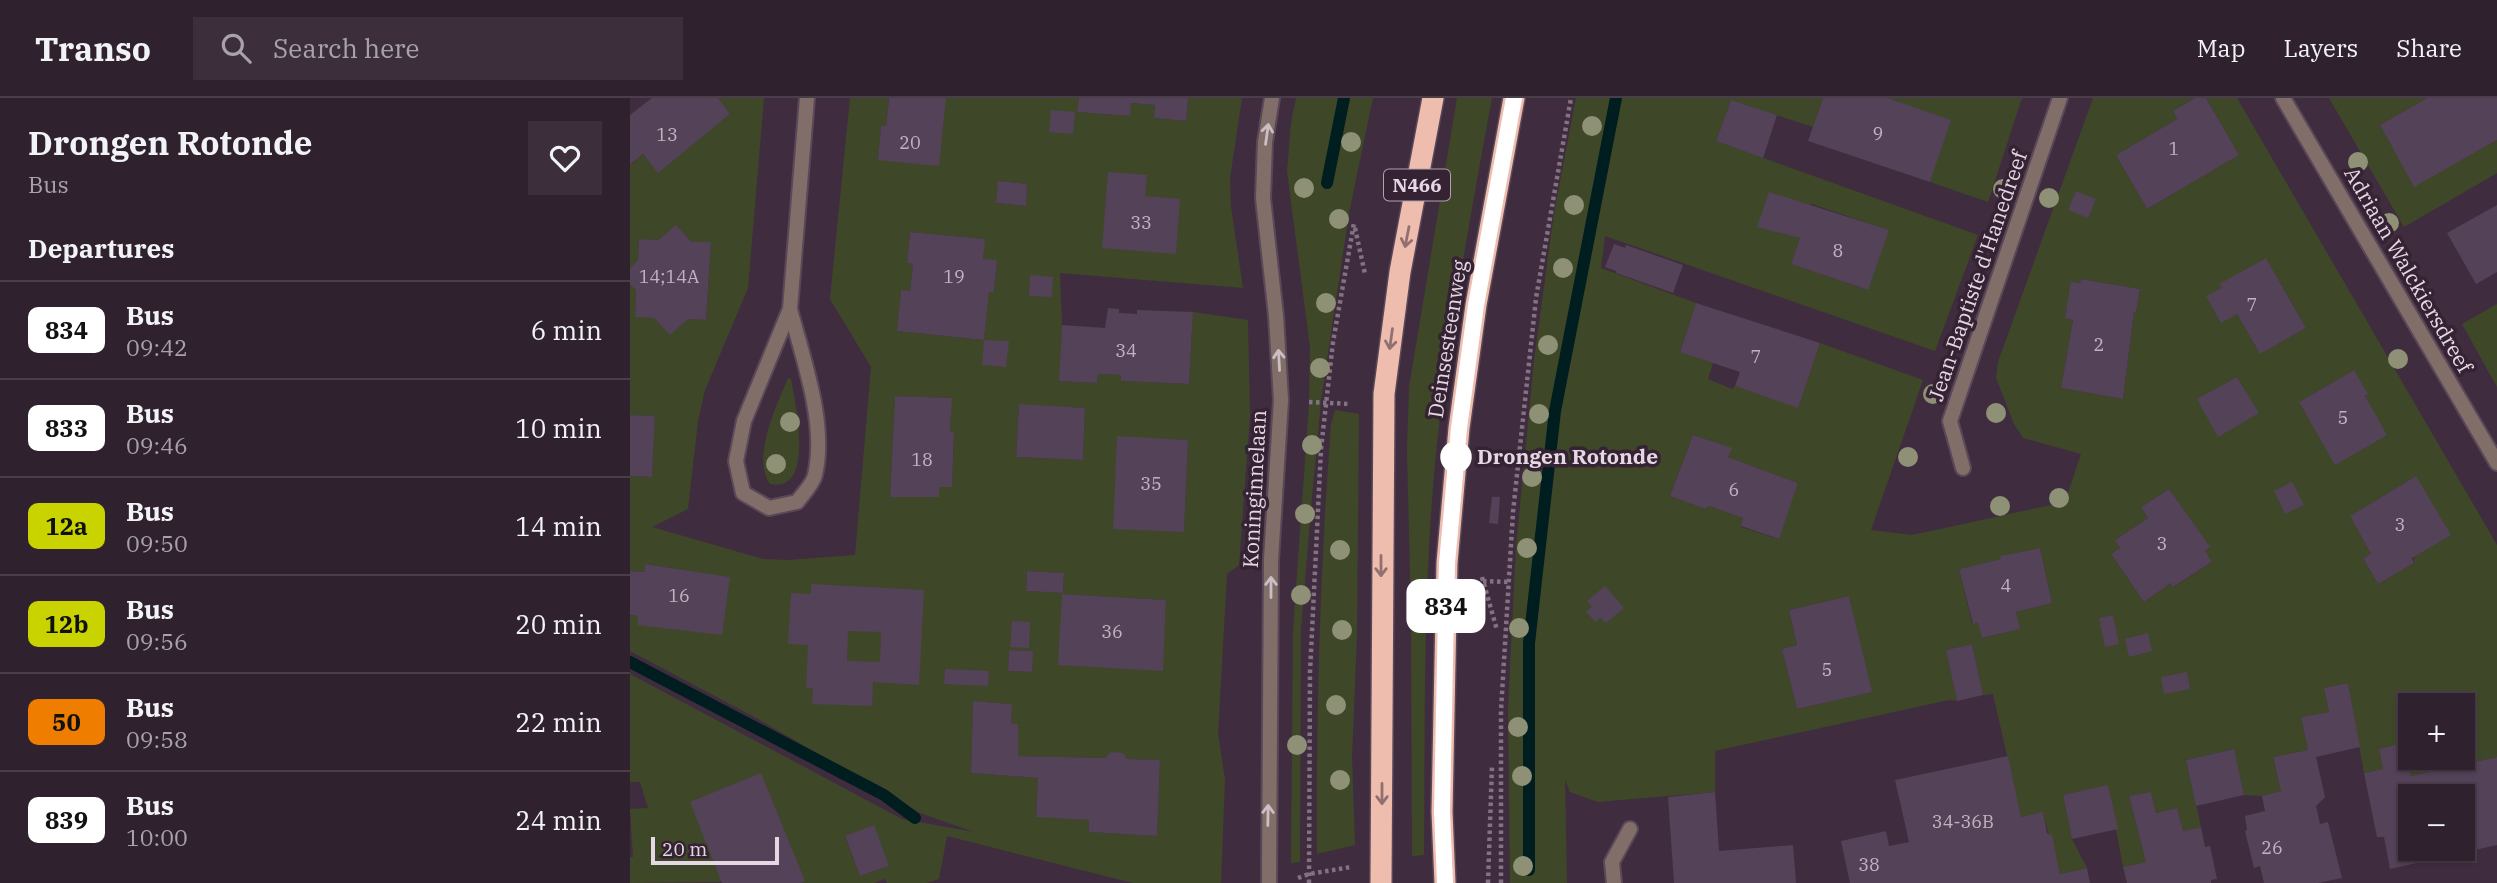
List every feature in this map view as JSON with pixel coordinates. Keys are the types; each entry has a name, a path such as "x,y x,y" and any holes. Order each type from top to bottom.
{"highway":[{"name":"N466","path":"1381,883 1384,394 1400,272 1433,98"},
{"name":"Deinsesteenweg","path":"1445,883 1442,812 1450,523 1459,428 1476,305 1514,98"}],"street":[{"path":"790,309 809,383 819,440 814,478 797,502 769,508 743,493 736,461 744,421 790,309 807,98"},
{"name":"Koninginnelaan","path":"1269,883 1271,559 1280,400 1276,316 1263,198 1265,142 1272,98"},
{"name":"Jean-Baptiste d'Hanedreef","path":"1963,468 1950,421 2060,98"},
{"name":"Adriaan Walckiersdreef","path":"2283,98 2497,463"},
{"path":"1614,883 1612,862 1630,829"}],"path":[{"path":"1501,883 1501,710 1513,512 1536,298 1571,98"},
{"path":"1309,883 1310,672 1321,449 1333,342 1354,223 1367,279"},
{"path":"1280,400 1350,404"},
{"path":"1480,570 1497,631"},
{"path":"1483,581 1508,582"},
{"path":"1488,883 1492,765"}],"green space":[{"path":"718,98 764,98 748,288 705,390 698,421 688,509 652,527 763,559 788,560 855,555 871,367 830,299 850,98 889,98 886,126 881,126 878,160 946,98 1079,98 1078,112 1129,116 1131,103 1155,105 1154,118 1186,121 1188,98 1242,98 1230,178 1231,207 1243,288 1060,273 1060,381 1097,383 1098,374 1121,375 1121,381 1189,384 1193,312 1248,320 1250,416 1239,565 1227,574 1218,734 1225,779 1221,883 1133,883 947,836 939,879 927,883 887,883 885,879 874,883 630,883 630,857 633,857 630,809 648,808 640,782 630,782 630,674 902,819 974,832 920,813 760,720 630,651 630,615 638,616 638,625 729,577 646,564 645,572 630,571 630,476 652,477 655,416 630,415 630,285 636,290 635,316 654,318 670,334 688,319 706,320 711,243 692,242 676,225 658,240 639,239 638,260 630,268 630,163 643,154 658,172 730,114","holes":["999,181 1027,184 1026,206 996,203","910,232 984,239 983,259 997,261 994,292 989,292 984,340 897,331 901,291 910,291 913,264 907,263","895,396 951,398 950,432 954,433 952,487 939,487 938,497 890,497","1019,405 1085,408 1083,460 1016,457","1117,437 1188,440 1184,532","1027,571 1064,573 1063,593 1026,591","1062,594 1166,600 1162,671","1009,650 1032,651 1032,672 1008,671","973,701 1011,704 1011,723 1018,724 1018,756 1105,758 1112,752 1127,759 1160,760 1157,836 1089,832 1089,820 1036,816 1038,778 971,773","873,826 889,866 860,876 845,837"]},
{"path":"1296,98 1373,98 1350,208 1321,401 1301,629 1300,862 1291,863 1293,630 1309,404 1310,347 1287,171"},
{"path":"1457,98 1492,98 1452,333 1434,474 1426,617 1424,855 1412,856 1407,451 1409,387"},
{"path":"1576,98 1823,98 1813,127 1731,100 1716,141 1978,235 1935,351 1605,236 1601,268 1696,303 1680,351 1713,363 1708,379 1732,389 1735,386 1797,407 1820,343 1923,380 1871,530 1912,535 2065,502 2081,454 2023,438 2014,424 1996,378 1998,362 2093,98 2195,98 2173,111 2177,119 2116,155 2147,209 2239,155 2206,98 2237,98 2497,545 2497,757 2475,762 2475,693 2398,693 2398,745 2379,749 2383,769 2364,773 2348,683 2324,688 2329,712 2301,717 2308,750 2273,757 2281,791 2262,796 2244,795 2233,749 2186,760 2201,827 2183,831 2177,808 2156,813 2151,792 2129,796 2146,862 2123,867 2108,786 2063,795 2072,839 2087,868 2060,874 2043,813 2021,817 1993,694 1983,695 1972,644 1946,650 1957,701 1949,700 1715,751 1715,792 1598,802 1570,792 1565,779 1567,883 1510,883 1508,708 1516,547 1534,361 1554,213","holes":["1812,204 1888,230 1867,290 1791,264 1800,238 1757,226","2266,258 2306,328 2260,354 2237,314 2207,297 2222,288 2220,284","2081,279 2140,289 2134,312 2123,399 2061,388 2073,320 2065,318 2072,281 2080,283","2354,370 2367,394 2336,465 2299,402","2237,377 2258,413 2198,399","1693,435 1731,448 1728,457 1798,483 1778,539 1741,527 1743,518 1709,506 1705,509 1670,496","2416,476 2414,563 2378,584 2363,558 2371,554 2350,516","2169,489 2209,547 2205,550 2212,562 2174,587 2171,583 2144,602 2111,554 2120,548 2115,540 2148,518 2141,507","2040,548 2052,603 2016,612 2019,629 1983,638 1978,622 1972,623 1959,569 2001,559 2001,556","1849,596 1871,692 1797,709 1782,649 1797,645 1789,610"]},
{"path":"1888,98 2022,98 1988,202 1930,182 1950,120"},
{"path":"2329,98 2427,98 2380,125 2414,186 2497,140 2497,173 2404,227"},
{"path":"2497,304 2497,387 2462,324"},
{"path":"788,378 791,379 798,425 798,461 793,475 784,483 770,484 765,473 764,446 772,417"},
{"path":"1335,410 1359,414 1357,632 1352,758 1355,845 1317,854 1321,586 1331,425"},
{"path":"2410,770 2438,770 2411,776"}],"building":[{"path":"652,98 718,98 730,114 658,173 643,154 630,163 630,115"},
{"path":"889,98 946,98 939,166 878,160 881,126 886,126"},
{"path":"1079,98 1188,98 1186,121 1154,118 1155,105 1131,103 1130,116 1077,112"},
{"path":"1823,98 1888,98 1951,120 1930,182 1808,141"},
{"path":"2195,98 2206,98 2239,155 2147,209 2116,155 2177,119 2173,111"},
{"path":"2427,98 2497,98 2497,140 2414,187 2380,125"},
{"path":"1731,100 1777,115 1763,158 1716,141"},
{"path":"1051,110 1075,112 1073,134 1049,132"},
{"path":"1108,172 1147,175 1145,196 1180,199 1176,254 1102,248"},
{"path":"998,181 1027,184 1026,206 996,203"},
{"path":"2076,191 2096,199 2088,218 2068,210"},
{"path":"1769,192 1889,230 1868,290 1791,264 1800,238 1757,227"},
{"path":"2497,205 2497,272 2476,284 2447,233"},
{"path":"676,225 692,242 711,242 706,320 688,319 670,335 654,318 635,317 636,290 630,285 630,268 638,260 639,239 658,240"},
{"path":"910,232 985,239 983,259 997,260 994,292 989,292 984,340 897,331 901,290 910,291 913,264 907,263"},
{"path":"1614,244 1625,248 1626,245 1683,265 1673,293 1605,267"},
{"path":"2266,258 2306,328 2260,354 2237,314 2221,323 2206,296 2222,288 2219,284"},
{"path":"1030,275 1053,277 1052,297 1029,296"},
{"path":"2081,279 2140,289 2134,312 2123,399 2061,388 2073,320 2065,318 2071,281 2080,283"},
{"path":"1696,303 1820,343 1798,408 1735,386 1740,372 1680,352"},
{"path":"1108,308 1119,309 1119,313 1137,314 1137,310 1193,312 1189,384 1121,381 1121,375 1098,374 1097,383 1059,381 1062,325 1105,328"},
{"path":"984,340 1009,341 1006,367 982,365"},
{"path":"2354,370 2387,435 2335,465 2299,402"},
{"path":"2237,377 2259,413 2218,437 2197,399"},
{"path":"895,396 952,398 952,487 939,487 939,497 890,497"},
{"path":"1019,404 1085,408 1083,460 1016,457"},
{"path":"630,415 655,416 652,477 630,476"},
{"path":"1693,435 1732,448 1728,457 1798,483 1779,539 1741,526 1743,518 1709,506 1705,509 1670,496"},
{"path":"1117,436 1188,440 1184,532 1113,529"},
{"path":"2416,476 2451,535 2412,558 2414,563 2378,584 2363,558 2371,554 2350,516"},
{"path":"2292,482 2304,505 2285,514 2274,491"},
{"path":"2169,489 2210,547 2205,550 2212,562 2173,587 2171,583 2144,602 2111,554 2120,548 2115,540 2148,518 2141,507"},
{"path":"1492,497 1500,497 1498,524 1489,523"},
{"path":"2040,548 2052,603 2016,612 2020,629 1982,638 1978,622 1973,624 1959,569 2001,559 2000,556"},
{"path":"645,564 730,577 722,635 638,625 638,616 630,615 630,571 645,572"},
{"path":"1027,571 1064,573 1063,593 1026,591"},
{"path":"811,584 924,590 919,685 873,682 872,706 812,704 813,688 806,688 808,645 788,644 791,593 811,594","holes":["848,631 881,632 880,662 847,661"]},
{"path":"1605,586 1624,608 1606,623 1600,617 1596,622 1586,612 1592,607 1587,601"},
{"path":"1062,594 1166,600 1163,671 1058,665"},
{"path":"1849,596 1872,692 1797,709 1782,649 1797,645 1789,610"},
{"path":"2113,615 2119,644 2105,647 2099,618"},
{"path":"1012,621 1030,622 1029,648 1010,647"},
{"path":"2148,633 2152,651 2129,657 2125,639"},
{"path":"1972,644 1983,695 1957,701 1946,650"},
{"path":"1009,650 1033,651 1032,672 1008,671"},
{"path":"945,669 989,671 988,686 944,684"},
{"path":"2187,672 2190,689 2164,694 2161,677"},
{"path":"2348,683 2360,747 2316,757 2325,797 2316,806 2320,824 2328,822 2342,878 2318,883 2264,883 2260,866 2254,868 2245,831 2245,816 2265,811 2262,796 2281,791 2273,757 2308,750 2301,717 2329,712 2324,688"},
{"path":"973,701 1012,704 1011,723 1018,724 1018,756 1105,758 1111,752 1123,753 1127,759 1160,760 1157,836 1089,832 1089,820 1036,817 1038,778 971,773"},
{"path":"2398,744 2398,770 2410,770 2411,776 2438,770 2475,770 2475,762 2497,757 2497,845 2475,850 2475,784 2398,784 2398,861 2426,861 2390,869 2384,837 2377,837 2364,773 2383,769 2379,749"},
{"path":"2234,749 2244,795 2196,806 2186,760"},
{"path":"2008,756 2021,817 2043,812 2047,833 2052,835 2060,874 2087,868 2090,883 1850,883 1841,841 1886,831 1889,846 1909,842 1895,780"},
{"path":"761,773 805,881 801,883 722,883 690,802"},
{"path":"2108,785 2118,829 2072,839 2063,795"},
{"path":"1715,792 1719,851 1793,845 1796,883 1674,883 1668,797"},
{"path":"2151,792 2156,813 2177,808 2183,831 2201,827 2205,847 2210,846 2217,879 2211,880 2211,883 2127,883 2123,867 2146,862 2129,796"},
{"path":"874,825 889,866 860,876 845,836"}],"waterway":[{"path":"1327,183 1344,98"},
{"path":"1529,870 1529,643 1555,411 1616,98"},
{"path":"630,662 884,795 915,818"}],"bus line":[{"name":"834","path":"1445,883 1442,812 1447,563 1459,428 1476,305 1514,98"}],"place":[{"name":"Drongen Rotonde","path":"1456,457"}]}
